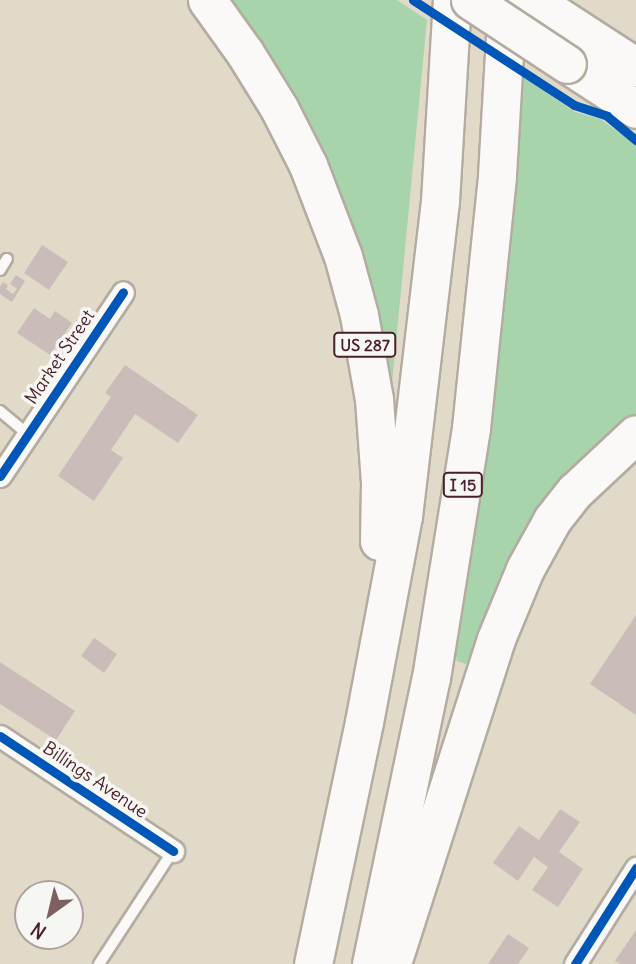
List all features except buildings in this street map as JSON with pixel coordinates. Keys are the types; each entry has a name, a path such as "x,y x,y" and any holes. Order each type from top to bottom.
{"highway":[{"name":"US 287","path":"207,0 262,79 296,139 332,225 359,315 374,399 380,483 376,571 355,709 365,722"},
{"path":"313,964 393,579 420,390 441,188 452,0"},
{"path":"470,0 636,108"},
{"name":"I 15","path":"371,964 431,678 466,465 492,238 507,0"},
{"path":"533,0 636,67"},
{"path":"392,964 496,639 517,585 542,535 569,498 594,470 636,434"}],"street":[{"name":"Market Street","path":"0,475 123,292"},
{"name":"Billings Avenue","path":"0,736 173,851"},
{"path":"575,964 636,868"}],"lane":[{"path":"0,270 7,259"},
{"path":"0,411 27,434"},
{"path":"99,964 173,851"}],"green space":[{"path":"223,0 397,0 427,20 388,426 383,375"},
{"path":"522,76 575,112 600,119 636,144 636,419 474,660 466,664 457,661 454,649 485,456"}],"cycle path":[{"path":"413,0 574,105 607,116 636,140"},
{"path":"0,476 123,292"},
{"path":"0,736 173,851"},
{"path":"575,964 636,868"}]}
